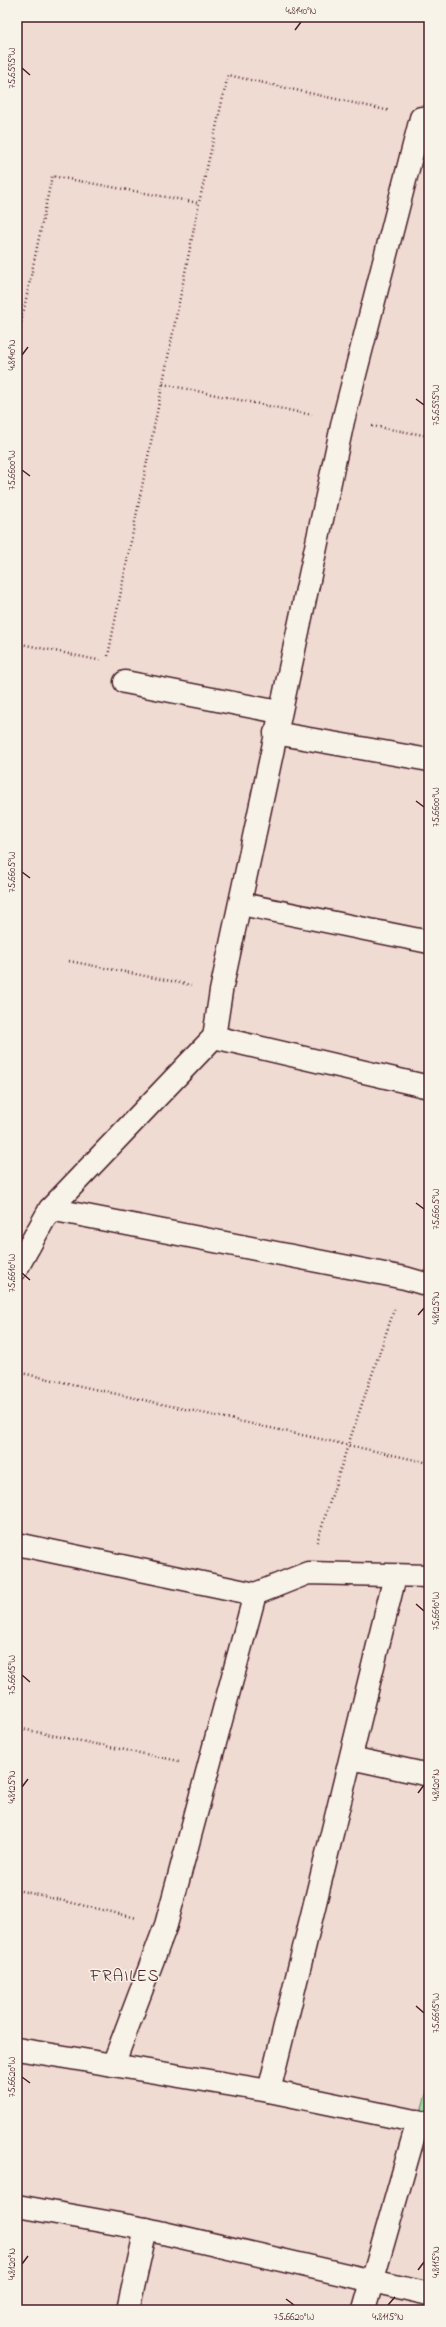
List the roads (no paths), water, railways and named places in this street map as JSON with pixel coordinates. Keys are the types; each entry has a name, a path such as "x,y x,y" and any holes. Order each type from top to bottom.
{"street":[{"path":"17,1268 50,1209 214,1037 221,991 279,712 343,421 421,118"},
{"path":"125,682 279,712"},
{"path":"275,733 429,760"},
{"path":"240,904 429,942"},
{"path":"214,1037 429,1087"},
{"path":"50,1209 405,1278 429,1285"},
{"path":"17,1544 255,1594 308,1572 429,1576"},
{"path":"269,2091 396,1576"},
{"path":"113,2065 166,1925 255,1594"},
{"path":"351,1758 429,1775"},
{"path":"17,2050 269,2091 424,2122 364,2310"},
{"path":"17,2206 146,2229 429,2294"},
{"path":"128,2310 146,2229"}],"district":[{"name":"FRAILES","path":"125,1975"}]}
